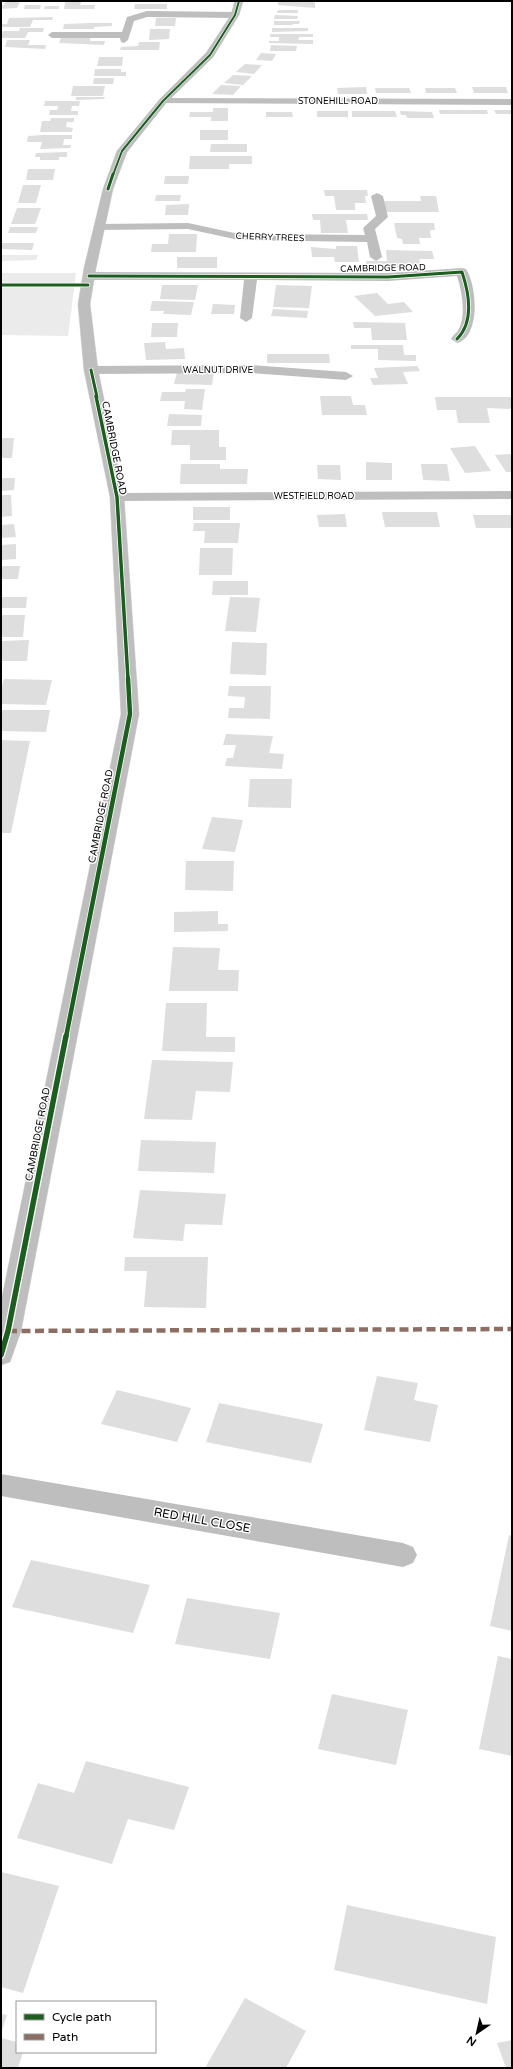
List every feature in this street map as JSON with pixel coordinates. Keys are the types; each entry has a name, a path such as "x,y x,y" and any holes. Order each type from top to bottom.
{"street":[{"name":"CAMBRIDGE ROAD","path":"1,1355 8,1331 130,714 116,497 91,370 84,304 99,226 108,189 122,151 163,101 210,55 235,15 239,1"},
{"path":"50,36 124,38 130,19 147,14 235,15"},
{"name":"STONEHILL ROAD","path":"163,101 512,102"},
{"path":"376,257 369,228 382,218 377,196"},
{"name":"CHERRY TREES","path":"99,226 188,226 239,237 371,239"},
{"name":"CAMBRIDGE ROAD","path":"89,276 388,277 462,272 469,295 467,326 463,335 457,339"},
{"path":"246,318 251,276"},
{"name":"WALNUT DRIVE","path":"91,370 251,369 346,376"},
{"name":"WESTFIELD ROAD","path":"116,497 512,495"},
{"name":"RED HILL CLOSE","path":"1,1486 403,1555"}],"shaded area":[{"path":"1,255 38,255 36,260 1,261"},
{"path":"1,273 76,273 68,336 1,335"}],"building":[{"path":"5,1 20,1 17,8 1,9 1,5 4,5"},
{"path":"65,2 81,2 80,5 95,5 94,9 64,9"},
{"path":"278,2 315,2 315,8 278,5"},
{"path":"135,4 167,4 167,9 134,9"},
{"path":"25,5 41,5 40,9 24,9"},
{"path":"45,6 59,6 59,9 44,9"},
{"path":"278,10 298,10 298,13 277,13"},
{"path":"275,15 298,16 297,19 274,19"},
{"path":"53,17 52,20 33,20 30,27 1,27 1,24 7,24 9,18"},
{"path":"156,18 176,18 175,26 155,26"},
{"path":"274,21 300,21 299,24 274,25"},
{"path":"112,23 112,26 94,27 94,29 63,29 64,24"},
{"path":"20,28 44,28 43,32 28,32 25,38 1,38 3,31 19,31"},
{"path":"272,28 308,28 308,31 272,32"},
{"path":"150,29 170,29 169,39 149,40"},
{"path":"270,34 313,34 313,37 299,37 298,40 313,40 313,44 269,43 269,41 279,41 279,37 270,37"},
{"path":"61,38 90,38 90,41 105,41 104,45 59,43"},
{"path":"7,40 30,40 28,45 46,45 45,49 5,47"},
{"path":"139,42 160,42 159,50 120,50 121,47 138,46"},
{"path":"271,45 297,46 296,51 270,51"},
{"path":"261,53 276,54 272,61 256,60"},
{"path":"99,57 123,57 122,66 97,66"},
{"path":"245,64 262,65 254,74 236,72"},
{"path":"95,69 121,69 121,72 126,72 126,76 94,76"},
{"path":"233,75 252,76 243,85 224,83"},
{"path":"94,78 114,78 113,84 93,84"},
{"path":"221,85 241,86 233,95 212,94"},
{"path":"73,86 105,86 103,96 71,96"},
{"path":"366,87 367,94 338,94 337,88"},
{"path":"472,87 506,87 508,93 474,93"},
{"path":"375,88 409,88 411,93 376,93"},
{"path":"425,88 455,88 457,93 426,93"},
{"path":"76,97 105,97 104,99 76,100"},
{"path":"45,101 80,101 79,106 72,106 71,111 78,111 78,115 49,115 50,110 57,110 58,106 44,106"},
{"path":"213,108 228,108 228,121 211,121 211,117 189,117 190,112 213,112"},
{"path":"439,110 487,110 488,114 440,114"},
{"path":"494,110 512,110 512,114 496,114"},
{"path":"317,111 348,111 348,117 317,117"},
{"path":"352,111 395,111 397,117 352,117"},
{"path":"400,111 432,112 434,118 407,118 406,115 401,115"},
{"path":"266,112 292,112 293,117 266,117"},
{"path":"51,118 74,118 74,122 67,122 66,127 73,128 72,132 40,132 42,121 50,121"},
{"path":"200,130 228,130 228,140 200,140"},
{"path":"72,135 72,139 64,139 63,145 71,145 70,148 40,149 42,142 27,142 28,136"},
{"path":"211,144 247,144 247,152 210,152"},
{"path":"67,152 67,157 59,157 59,160 40,160 40,157 35,157 36,153"},
{"path":"190,156 252,156 252,164 229,164 229,169 189,169"},
{"path":"28,169 55,169 53,180 26,180"},
{"path":"165,176 189,176 188,184 164,184"},
{"path":"23,185 41,185 36,203 18,203"},
{"path":"324,190 367,190 368,196 365,196 366,203 355,203 355,210 336,210 334,196 325,196"},
{"path":"156,195 181,195 180,201 155,201"},
{"path":"420,196 436,196 439,212 386,212 384,201 421,201"},
{"path":"189,204 188,215 165,215 166,205"},
{"path":"17,208 41,208 35,224 11,224"},
{"path":"312,214 367,214 368,220 346,220 348,233 321,233 320,220 313,220"},
{"path":"394,223 434,223 435,230 430,230 431,238 419,238 420,244 403,244 402,239 397,238"},
{"path":"10,227 38,227 36,233 8,233"},
{"path":"169,234 197,234 196,252 151,252 152,244 168,244"},
{"path":"1,243 34,243 32,250 1,249"},
{"path":"336,246 357,246 359,262 335,262 334,257 312,257 311,247 336,249"},
{"path":"386,250 432,251 434,259 419,259 421,267 367,267 366,261 387,261"},
{"path":"177,257 217,257 217,268 177,268"},
{"path":"162,285 198,285 195,300 160,299"},
{"path":"276,285 312,286 309,308 273,307"},
{"path":"377,293 388,304 404,302 413,312 375,316 354,296"},
{"path":"152,301 194,302 191,315 163,314 164,311 150,311"},
{"path":"213,304 235,305 234,314 211,314"},
{"path":"273,309 308,311 307,318 271,316"},
{"path":"353,322 405,323 407,340 372,340 371,328 354,328"},
{"path":"152,323 178,323 177,337 151,337"},
{"path":"165,342 166,349 184,348 185,359 146,360 144,343"},
{"path":"351,345 403,345 404,355 416,355 416,361 378,360 378,349 351,349"},
{"path":"267,354 329,354 330,363 267,363"},
{"path":"417,366 420,371 403,372 408,384 373,385 370,378 378,378 374,368"},
{"path":"177,372 214,372 212,385 174,384"},
{"path":"186,389 205,389 202,410 184,409 185,401 160,401 162,392 185,392"},
{"path":"320,396 351,396 353,405 365,405 367,415 322,415"},
{"path":"435,397 512,397 512,409 487,408 490,423 458,423 456,410 437,410"},
{"path":"169,414 202,415 201,426 167,426"},
{"path":"172,430 219,430 219,447 226,447 226,460 190,460 190,445 171,445"},
{"path":"1,438 14,438 12,458 1,458"},
{"path":"475,446 491,471 465,473 450,448"},
{"path":"512,454 512,472 506,472 495,455"},
{"path":"366,462 392,463 392,480 366,480"},
{"path":"181,464 220,464 220,469 248,469 247,484 180,484"},
{"path":"421,464 447,464 450,481 423,480"},
{"path":"317,465 340,465 341,480 318,479"},
{"path":"1,478 15,478 14,490 1,491"},
{"path":"1,495 11,495 12,516 1,517"},
{"path":"193,507 230,507 230,520 193,520"},
{"path":"382,512 437,512 440,527 385,527"},
{"path":"345,514 347,527 319,527 317,515"},
{"path":"473,515 512,515 512,528 476,528"},
{"path":"194,523 240,523 238,543 204,543 205,531 193,531"},
{"path":"14,524 16,537 1,538 1,525"},
{"path":"16,544 16,559 1,560 1,545"},
{"path":"200,548 233,548 232,575 199,575"},
{"path":"1,566 20,566 18,579 1,579"},
{"path":"213,581 248,581 248,595 212,595"},
{"path":"1,597 27,597 26,608 1,608"},
{"path":"230,597 260,598 256,632 225,631"},
{"path":"1,615 25,615 23,637 1,637"},
{"path":"29,640 27,661 1,661 1,641"},
{"path":"232,642 267,643 266,675 230,674"},
{"path":"4,679 52,680 46,705 1,704 1,690"},
{"path":"229,686 271,686 270,719 228,718 229,708 244,708 245,697 228,696"},
{"path":"1,710 50,710 46,732 1,731"},
{"path":"226,734 273,736 269,753 284,754 282,769 225,766 227,758 233,758 236,745 223,745"},
{"path":"1,740 30,741 11,833 1,833"},
{"path":"250,779 292,779 291,808 248,807"},
{"path":"212,817 243,820 235,852 202,849"},
{"path":"186,861 234,861 233,891 185,890"},
{"path":"218,911 218,924 228,924 228,931 174,932 174,912"},
{"path":"173,947 220,948 218,970 239,970 238,991 169,991"},
{"path":"166,1003 207,1003 206,1037 235,1037 235,1052 162,1051"},
{"path":"152,1060 233,1062 230,1092 196,1091 192,1120 144,1119"},
{"path":"141,1140 216,1142 214,1173 138,1171"},
{"path":"140,1190 226,1194 222,1225 185,1224 183,1241 133,1238"},
{"path":"125,1257 208,1257 206,1308 144,1307 147,1271 124,1271"},
{"path":"377,1376 418,1383 414,1400 438,1405 430,1442 364,1430"},
{"path":"117,1390 191,1408 177,1442 101,1424"},
{"path":"219,1403 323,1424 311,1463 206,1442"},
{"path":"509,1535 512,1536 512,1631 490,1626"},
{"path":"31,1560 150,1585 133,1633 12,1607"},
{"path":"187,1598 280,1613 270,1659 175,1644"},
{"path":"498,1656 512,1659 512,1756 479,1749"},
{"path":"332,1694 408,1710 396,1765 318,1749"},
{"path":"86,1761 189,1787 174,1830 128,1819 112,1864 17,1838 38,1783 74,1793"},
{"path":"1,1872 59,1886 23,1993 1,1987"},
{"path":"347,1905 496,1937 487,2004 334,1970"},
{"path":"245,1998 306,2031 286,2068 205,2068"},
{"path":"1,2014 7,2015 1,2033"},
{"path":"1,2038 16,2042 16,2053 23,2053 18,2068 1,2068"},
{"path":"512,2040 512,2068 506,2068 497,2043"}],"marked path":[{"path":"8,1331 512,1329"}],"cycle path":[{"path":"108,189 122,151 163,101 210,55 235,15 239,1"},
{"path":"89,276 388,277 462,272 467,288 468,317 466,326 462,334 457,339"},
{"path":"1,285 88,285"},
{"path":"1,1355 8,1331 130,714 117,497 91,370"}]}
